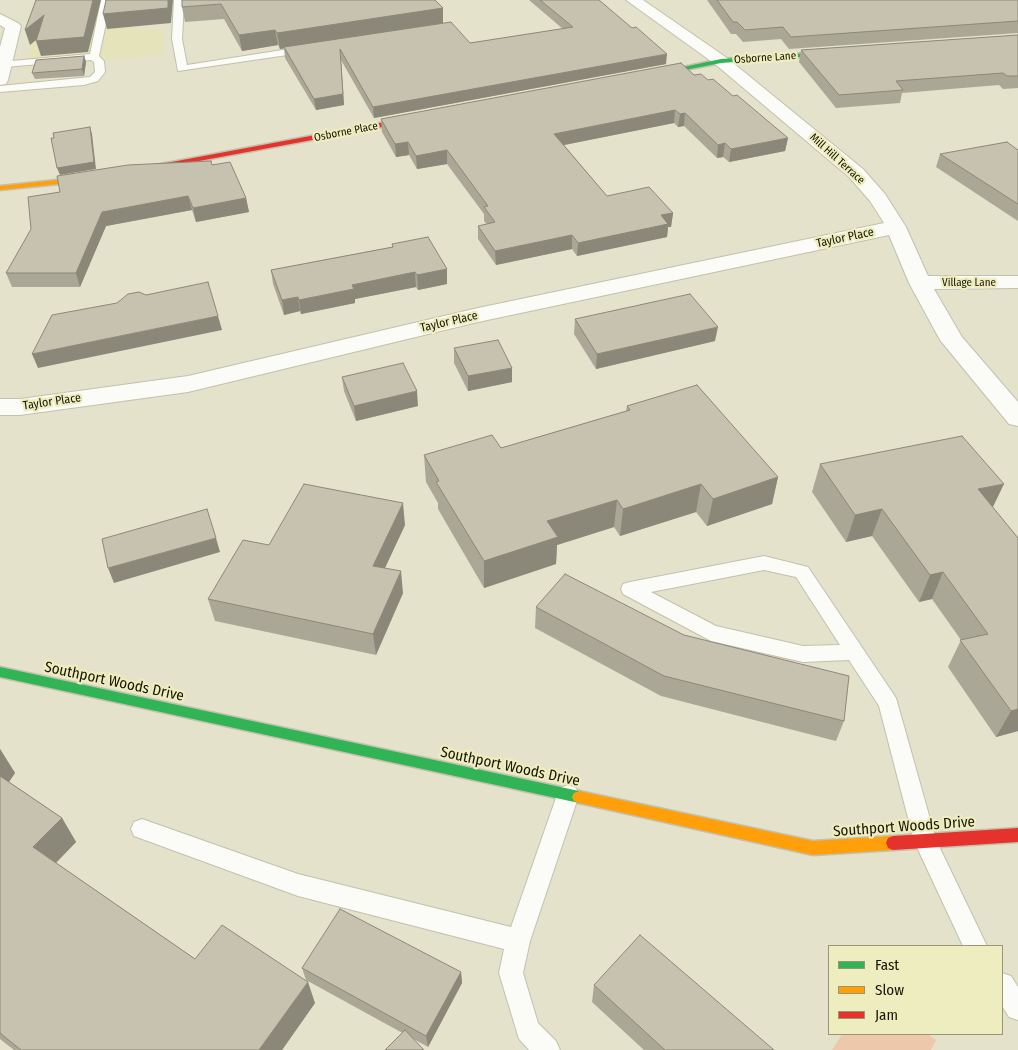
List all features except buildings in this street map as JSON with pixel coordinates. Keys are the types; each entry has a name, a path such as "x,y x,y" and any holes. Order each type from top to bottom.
{"street":[{"name":"Mill Hill Terrace","path":"633,0 721,61 856,173 878,198 896,228 920,283 952,340 1018,418"},
{"path":"0,18 13,26 2,64"},
{"name":"Osborne Lane","path":"721,61 850,52"},
{"path":"634,78 721,61"},
{"name":"Osborne Place","path":"132,171 429,116"},
{"path":"0,188 76,181 104,176"},
{"name":"Taylor Place","path":"0,407 188,384 478,315 896,228"},
{"name":"Village Lane","path":"920,283 1018,282"},
{"name":"Southport Woods Drive","path":"0,672 813,848 1018,835"}],"lane":[{"path":"94,57 106,0"},
{"path":"179,0 177,39 182,69 320,48"},
{"path":"0,89 94,79 100,72 99,61 94,57 2,64"},
{"path":"855,652 803,654 711,633 630,589 764,563 802,572 855,652 889,704 925,841 975,945"},
{"path":"547,1050 528,1030 511,973 518,941 568,795"},
{"path":"142,829 298,885 518,941"},
{"path":"1003,986 1018,1008"}],"shaded area":[{"path":"129,7 133,30 163,29 163,54 28,70 35,14"},
{"path":"841,1035 929,1035 936,1040 931,1050 832,1050"}],"traffic: fast":[{"path":"649,75 721,61 837,53"},
{"path":"0,672 579,797"}],"traffic: slow":[{"path":"0,188 95,178"},
{"path":"579,797 813,848 893,843"}],"traffic: jam":[{"path":"145,169 417,118"},
{"path":"893,843 1018,835"}]}
